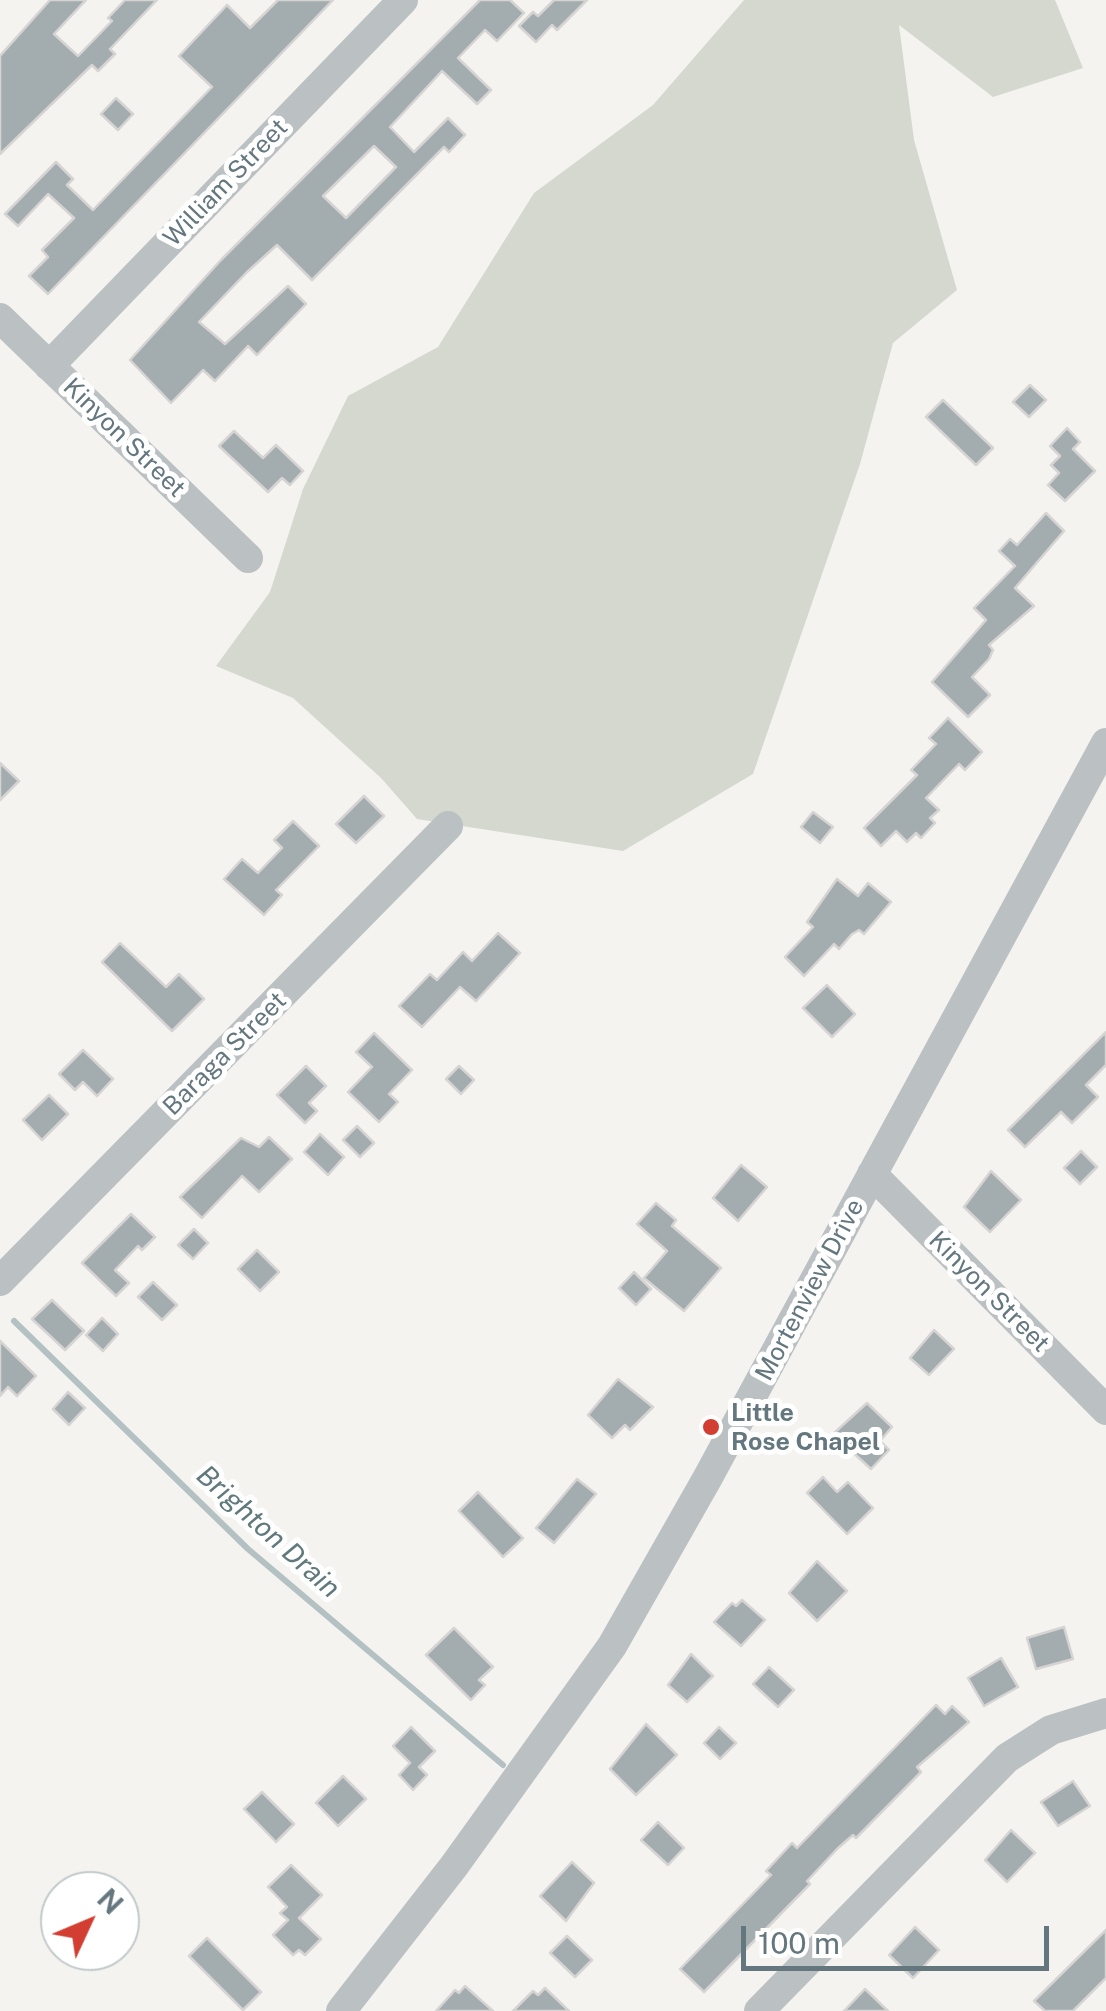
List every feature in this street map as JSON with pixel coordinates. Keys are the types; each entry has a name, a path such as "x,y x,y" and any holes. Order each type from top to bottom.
{"street":[{"name":"William Street","path":"50,366 403,0"},
{"name":"Kinyon Street","path":"0,318 248,558"},
{"name":"Mortenview Drive","path":"341,2011 442,1882 612,1646 1106,743"},
{"name":"Baraga Street","path":"0,1281 448,826"},
{"name":"Kinyon Street","path":"872,1174 1106,1410"},
{"path":"759,2011 1007,1758 1052,1730 1106,1713"}],"shaded area":[{"path":"744,0 1055,0 1083,68 993,97 899,25 914,140 957,290 893,343 860,464 753,774 623,851 417,819 381,778 293,698 216,666 270,592 303,489 348,396 438,347 534,193 653,105"}],"building":[{"path":"50,0 86,0 54,34 78,56 112,21 108,18 125,0 157,0 110,49 115,54 98,71 92,65 0,154 0,56"},
{"path":"278,0 333,0 48,294 29,276 48,257 42,250 74,218 48,194 18,226 5,214 56,162 73,179 67,185 93,210 212,87 179,56 227,5 250,28"},
{"path":"480,0 510,0 524,13 497,41 485,30 458,58 491,90 477,104 442,71 390,127 414,152 448,118 465,135 449,152 444,147 312,280 277,245 247,272 199,322 225,344 288,286 306,304 257,355 248,346 215,381 203,370 171,403 130,360 221,260","holes":["374,146 396,167 346,218 323,196"]},
{"path":"554,0 587,0 557,30 552,25 536,42 519,26 533,12 538,16"},
{"path":"116,98 133,114 118,130 101,114"},
{"path":"1030,385 1046,400 1029,417 1013,402"},
{"path":"943,400 993,448 976,465 926,417"},
{"path":"1067,428 1080,442 1073,449 1095,471 1065,501 1048,485 1059,473 1051,465 1060,456 1050,446"},
{"path":"234,431 263,458 276,445 303,471 290,485 282,478 268,492 219,446"},
{"path":"1046,513 1064,531 1015,588 1034,606 989,645 993,650 989,659 972,677 990,695 968,717 932,682 986,620 974,608 1015,566 999,551 1010,539 1017,545"},
{"path":"948,718 982,752 965,770 959,764 926,798 939,810 930,818 935,823 921,838 916,833 907,842 896,831 881,846 864,828 917,775 911,770 936,744 929,738"},
{"path":"0,763 19,781 0,800"},
{"path":"364,796 384,816 356,843 336,824"},
{"path":"813,812 833,827 820,843 801,827"},
{"path":"293,821 319,846 276,890 282,895 264,915 224,879 242,859 258,873 282,848 274,840"},
{"path":"837,879 858,896 868,883 891,902 864,934 859,930 852,934 839,949 834,944 804,976 785,957 813,927 807,922"},
{"path":"498,933 520,953 476,1001 460,987 422,1027 399,1006 430,974 437,980 463,952 472,961"},
{"path":"120,943 166,987 179,974 204,999 172,1031 102,962"},
{"path":"827,985 855,1014 832,1037 803,1008"},
{"path":"1106,1032 1106,1065 1086,1085 1098,1097 1072,1123 1061,1112 1025,1147 1008,1130"},
{"path":"374,1033 412,1070 389,1094 398,1102 379,1122 348,1092 372,1067 356,1052"},
{"path":"83,1050 113,1079 97,1096 83,1082 75,1090 59,1074"},
{"path":"306,1066 326,1086 309,1103 317,1111 305,1123 277,1095"},
{"path":"459,1066 474,1080 461,1094 446,1079"},
{"path":"49,1095 68,1114 42,1140 23,1120"},
{"path":"357,1126 374,1143 360,1157 343,1140"},
{"path":"320,1134 344,1157 328,1175 304,1152"},
{"path":"269,1137 292,1159 259,1192 242,1176 202,1218 180,1197 241,1138 259,1147"},
{"path":"1081,1151 1097,1167 1080,1184 1064,1168"},
{"path":"741,1165 767,1187 738,1221 713,1198"},
{"path":"991,1171 1021,1200 990,1232 964,1207"},
{"path":"656,1203 676,1220 672,1226 721,1268 684,1311 644,1278 667,1251 637,1224"},
{"path":"131,1214 155,1237 142,1250 138,1246 115,1270 129,1283 116,1296 82,1263"},
{"path":"194,1229 208,1243 193,1259 178,1245"},
{"path":"257,1250 279,1272 260,1291 238,1269"},
{"path":"634,1272 651,1289 636,1305 619,1288"},
{"path":"153,1282 177,1305 162,1320 138,1297"},
{"path":"52,1300 84,1331 65,1350 32,1319"},
{"path":"102,1318 118,1334 103,1351 86,1335"},
{"path":"934,1330 954,1349 929,1375 910,1358"},
{"path":"0,1341 36,1376 17,1396 8,1387 0,1396"},
{"path":"618,1379 653,1407 630,1430 625,1425 612,1438 588,1415"},
{"path":"68,1392 85,1408 69,1425 53,1409"},
{"path":"867,1403 892,1427 880,1441 889,1450 871,1469 833,1434"},
{"path":"823,1477 837,1492 848,1482 873,1508 847,1534 807,1493"},
{"path":"577,1479 596,1494 554,1543 536,1528"},
{"path":"478,1492 523,1538 503,1557 459,1511"},
{"path":"817,1561 847,1591 817,1621 789,1593"},
{"path":"742,1600 765,1620 741,1646 714,1622 732,1603 736,1606"},
{"path":"1064,1627 1073,1659 1036,1669 1027,1638"},
{"path":"454,1628 493,1667 479,1680 485,1685 471,1700 426,1655"},
{"path":"691,1654 713,1676 687,1702 668,1685"},
{"path":"1001,1658 1018,1687 984,1706 968,1678"},
{"path":"769,1667 794,1690 778,1707 753,1684"},
{"path":"936,1705 945,1714 952,1706 969,1722 917,1767 921,1772 856,1838 853,1835 838,1848 807,1881 810,1884 704,1992 680,1969 771,1875 766,1871 792,1843 797,1848"},
{"path":"646,1724 677,1755 636,1795 610,1769"},
{"path":"411,1727 435,1751 419,1767 427,1775 413,1790 399,1775 410,1763 393,1746"},
{"path":"719,1727 736,1743 720,1759 704,1743"},
{"path":"343,1776 366,1799 338,1826 316,1803"},
{"path":"1073,1781 1090,1806 1058,1826 1041,1802"},
{"path":"262,1792 294,1824 276,1842 244,1809"},
{"path":"658,1822 684,1848 668,1865 641,1840"},
{"path":"1011,1830 1035,1853 1007,1882 985,1860"},
{"path":"572,1862 594,1883 566,1921 540,1896"},
{"path":"291,1865 322,1895 299,1918 321,1939 305,1955 299,1950 293,1955 273,1935 288,1920 280,1913 287,1907 268,1887"},
{"path":"915,1927 939,1950 913,1978 889,1955"},
{"path":"1106,1930 1106,1978 1073,2011 1045,2011 1034,2001"},
{"path":"567,1936 592,1960 575,1977 550,1953"},
{"path":"207,1938 261,1992 243,2010 189,1956"},
{"path":"465,1986 493,2011 436,2011 455,1990 459,1993"},
{"path":"545,1988 569,2011 513,2011 533,1991 538,1995"},
{"path":"865,1989 888,2011 844,2011"}],"waterway":[{"name":"Brighton Drain","path":"14,1321 248,1549 503,1765"}],"place":[{"name":"Little Rose Chapel","path":"711,1427"}]}
